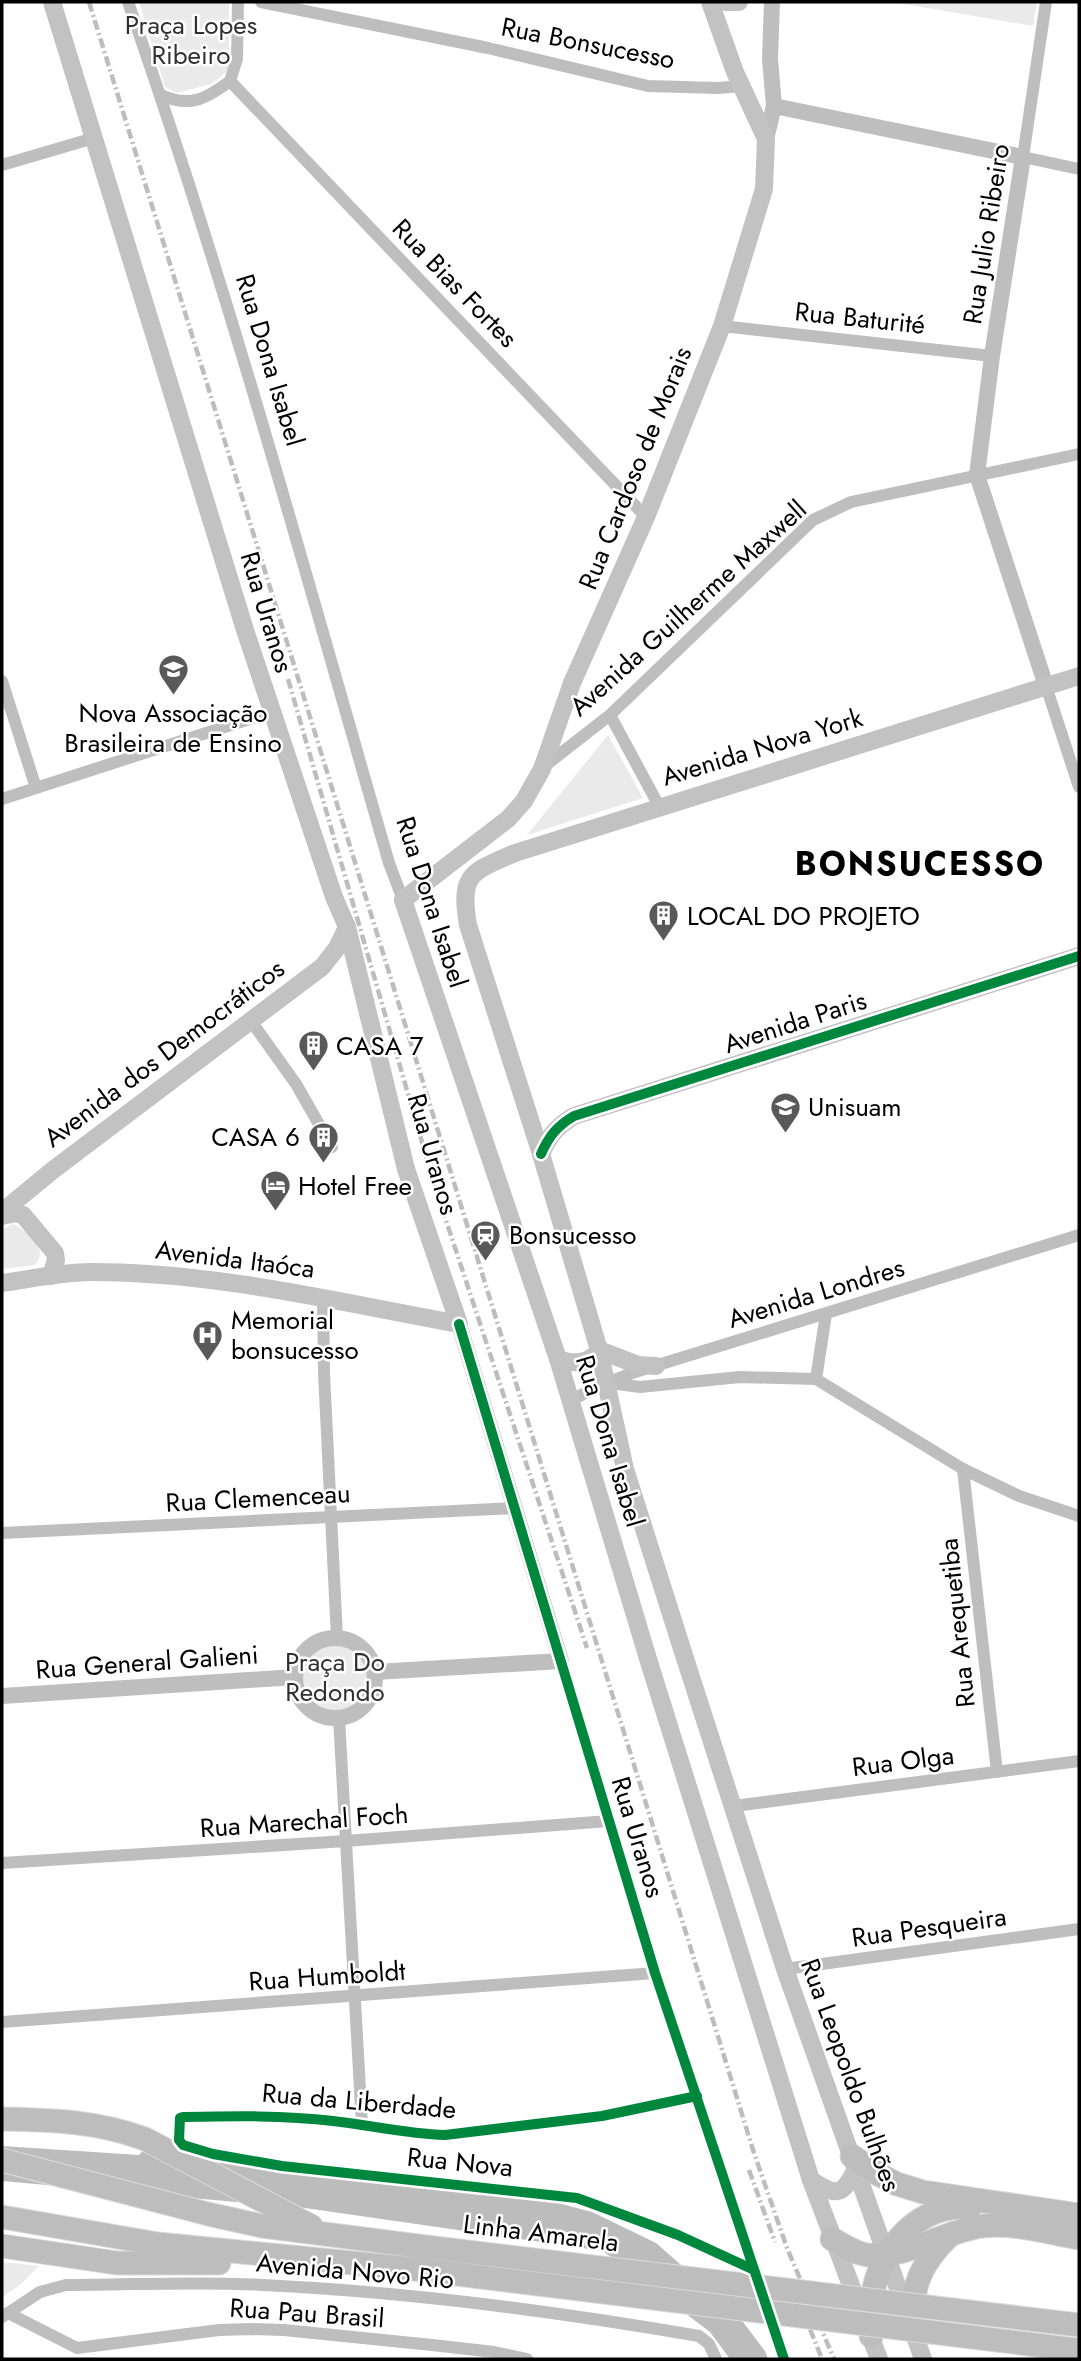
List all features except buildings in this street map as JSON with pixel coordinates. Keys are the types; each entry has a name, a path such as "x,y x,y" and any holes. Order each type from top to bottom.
{"highway":[{"path":"2,2119 74,2121 145,2139 281,2212 332,2236"},
{"name":"Linha Amarela","path":"2,2160 208,2214 262,2226 332,2236 417,2258 1078,2350"},
{"path":"854,2162 897,2184 923,2192 1079,2215"},
{"path":"871,2336 873,2295 887,2254 906,2231 922,2218 941,2210 995,2202"},
{"name":"Linha Amarela","path":"2,2217 158,2244 390,2266 417,2258 1079,2325"},
{"path":"832,2239 866,2255 887,2254 966,2229 1004,2225 1079,2238"},
{"path":"912,2326 912,2301 919,2276 931,2253 949,2235"},
{"path":"2,2246 117,2263 390,2266"}],"main road":[{"name":"Rua Uranos","path":"52,2 271,712 334,897 347,927 406,1169 459,1324"},
{"name":"Rua Cardoso de Morais","path":"403,900 508,819 524,801 542,769 572,683 646,517 722,326 764,189 766,139 734,72 710,2"},
{"path":"725,2 738,2"},
{"name":"Avenida Nova York","path":"468,882 477,870 515,853 1079,676"},
{"name":"Rua Dona Isabel","path":"468,882 465,892 468,925 541,1154 598,1350 625,1469 734,1806"},
{"name":"Rua Dona Isabel","path":"403,900 558,1359 811,2180"},
{"name":"Avenida dos Democráticos","path":"2,1214 52,1170 251,1021 331,957 347,927"},
{"name":"Avenida Paris","path":"541,1154 547,1139 559,1125 574,1116 1079,956"},
{"path":"331,957 360,974"},
{"path":"2,1214 23,1215 55,1253 56,1260 51,1276"},
{"name":"Avenida Itaóca","path":"2,1283 90,1272 144,1274 323,1297 459,1324"},
{"path":"558,1359 583,1362 594,1356 598,1350 638,1365 656,1366"},
{"name":"Rua Leopoldo Bulhões","path":"734,1806 785,1969 923,2359"},
{"path":"811,2180 827,2190 845,2189 854,2162"},
{"path":"811,2180 879,2359"}],"street":[{"name":"Rua Dona Isabel","path":"128,2 161,95 242,354 403,900"},
{"path":"161,95 187,103 201,99 230,81 237,58 238,2"},
{"name":"Rua Bonsucesso","path":"261,2 488,48 648,86 742,86"},
{"path":"766,139 774,106 770,60 772,2"},
{"name":"Rua Julio Ribeiro","path":"977,475 992,356 1046,2"},
{"name":"Rua Bias Fortes","path":"230,81 646,517"},
{"path":"774,106 1079,169"},
{"path":"2,165 94,138"},
{"name":"Rua Baturité","path":"722,326 992,356"},
{"name":"Avenida Guilherme Maxwell","path":"542,769 610,715 813,520 851,502 1079,454"},
{"path":"977,475 1079,787"},
{"path":"2,681 36,788"},
{"path":"2,799 271,712"},
{"path":"610,715 659,806"},
{"path":"251,1021 296,1084 332,1147"},
{"name":"Avenida Londres","path":"569,1401 606,1383 656,1366 1079,1235"},
{"path":"323,1297 337,1637"},
{"path":"816,1379 826,1314"},
{"name":"Rua Uranos","path":"459,1324 655,1973 784,2359"},
{"path":"606,1383 640,1387 740,1377 816,1379 963,1469 1019,1496 1079,1516"},
{"name":"Rua Arequetiba","path":"963,1469 997,1772"},
{"name":"Rua Clemenceau","path":"2,1533 516,1508"},
{"path":"337,1637 357,1644 366,1652 375,1672 371,1697 352,1715 339,1718 313,1712 303,1702 295,1677 303,1654 323,1640 337,1637"},
{"path":"375,1672 561,1661"},
{"name":"Rua General Galieni","path":"2,1696 295,1677"},
{"path":"339,1718 362,2125"},
{"name":"Rua Olga","path":"734,1806 1079,1761"},
{"name":"Rua Marechal Foch","path":"2,1863 346,1842 609,1821"},
{"name":"Rua Pesqueira","path":"785,1969 1079,1930"},
{"name":"Rua Humboldt","path":"2,2022 655,1973"},
{"name":"Rua da Liberdade","path":"181,2117 267,2115 427,2134 457,2134 602,2116 697,2096"},
{"name":"Rua Nova","path":"181,2117 181,2143 213,2154 282,2166 577,2198 678,2235 752,2269"},
{"name":"Avenida Novo Rio","path":"5,2315 40,2292 66,2286 260,2285 370,2292 587,2316 699,2336 709,2344 716,2359"},
{"name":"Rua Pau Brasil","path":"5,2315 77,2348 219,2330 273,2330 494,2352 527,2359"}],"green space":[{"name":"Praça Lopes Ribeiro","path":"139,2 229,2 229,70 211,84 177,93 165,87"},
{"path":"892,2 1037,2 1033,26"},
{"path":"608,735 643,798 527,835"},
{"path":"12,1224 25,1231 37,1245 40,1256 35,1265 2,1269 2,1230"},
{"name":"Praça Do Redondo","path":"335,1643 360,1653 370,1678 360,1703 335,1713 310,1703 300,1678 310,1653"},
{"path":"2,2262 39,2266 21,2284 2,2297"}],"shaded area":[{"path":"2,2146 139,2155 146,2147 554,2202 592,2212 656,2243 737,2314 768,2359 730,2359 710,2332 603,2251 305,2208 2,2181"}],"railway":[{"path":"89,2 754,2153 787,2248 834,2359"},
{"path":"288,679 435,1187 587,1648"},
{"path":"749,2170 775,2242"},
{"path":"796,2294 822,2359"}],"cycle path":[{"path":"541,1154 554,1132 574,1116 1079,956"},
{"path":"459,1324 655,1973 784,2359"},
{"path":"697,2096 602,2116 445,2135 295,2118 183,2117 180,2118 179,2140 183,2145 213,2154 282,2166 577,2198 678,2235 752,2269"}],"place":[{"name":"Nova Associação Brasileira de Ensino","path":"173,697"},
{"name":"LOCAL DO PROJETO","path":"664,943"},
{"name":"CASA 7","path":"313,1073"},
{"name":"Unisuam","path":"785,1134"},
{"name":"CASA 6","path":"323,1164"},
{"name":"Hotel Free","path":"275,1213"},
{"name":"Bonsucesso","path":"486,1262"},
{"name":"Memorial bonsucesso","path":"208,1362"}],"district":[{"name":"BONSUCESSO","path":"920,863"}]}
